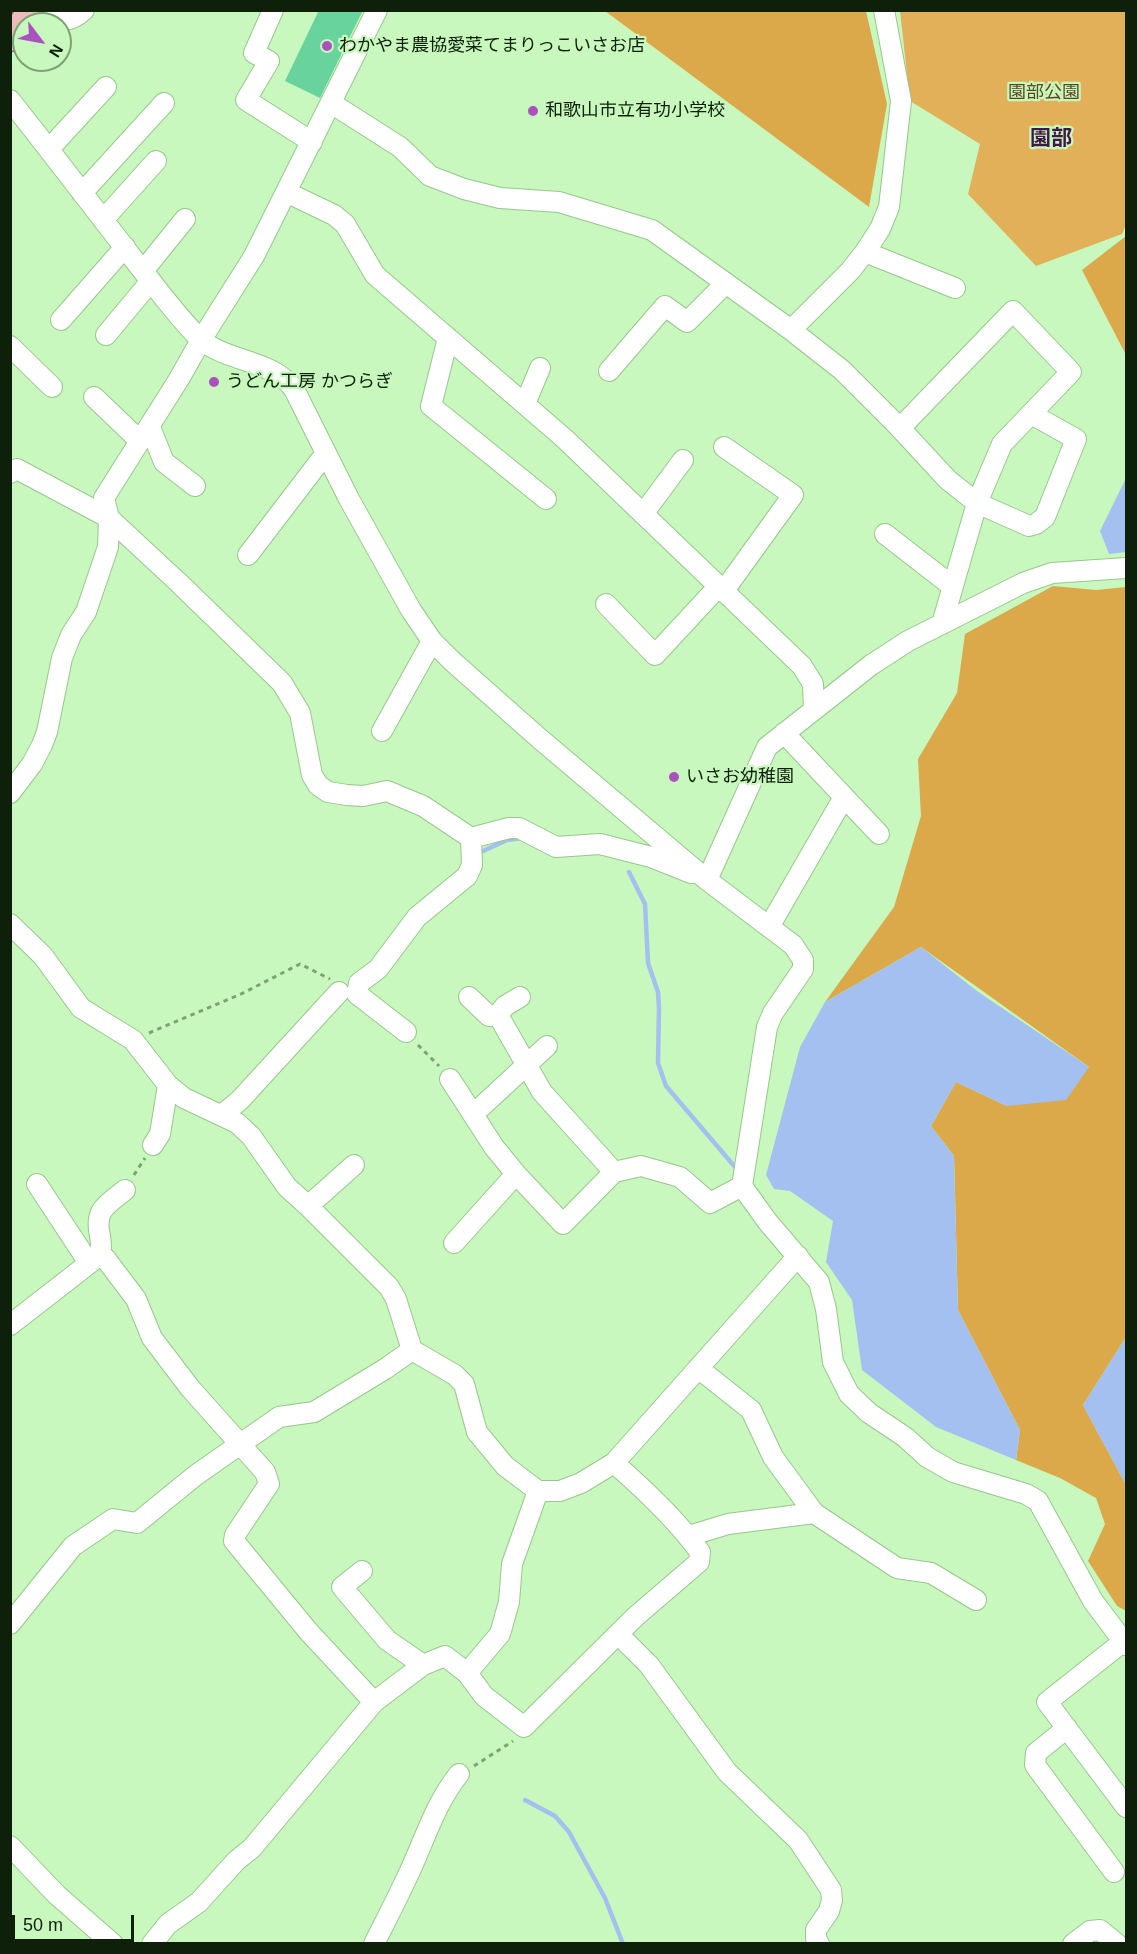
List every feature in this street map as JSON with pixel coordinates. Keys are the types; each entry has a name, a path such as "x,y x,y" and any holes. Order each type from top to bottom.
{"main road":[{"path":"10,39 30,10"}],"street":[{"path":"35,10 45,16 65,22 75,19 84,10"},
{"path":"273,10 254,53 269,61 246,100 312,142"},
{"path":"10,793 32,764 47,732 62,658 71,634 86,612 108,547 109,518 104,498 180,379 201,340 254,256 377,10"},
{"path":"791,330 850,271 865,252 880,229 888,207 901,101 884,10"},
{"path":"49,149 106,87"},
{"path":"10,100 147,276 201,340 287,379 294,388 326,453 411,610 432,641 540,740 707,880 793,945 803,960 803,969 773,1013 767,1027 742,1186 761,1213 819,1282 833,1362 849,1394 869,1413 905,1437 927,1457 952,1472 1026,1494 1038,1501 1094,1601 1125,1643 1047,1702 1126,1807"},
{"path":"82,193 164,103"},
{"path":"331,103 400,147 430,176 464,189 500,198 559,202 652,230 791,330 842,370 948,480 977,503 1029,526 1045,517 1076,439 1031,414"},
{"path":"103,220 156,161"},
{"path":"286,192 345,224 375,275 565,439 802,666 813,684 814,709"},
{"path":"106,335 185,219"},
{"path":"61,320 124,247"},
{"path":"865,252 955,288"},
{"path":"609,371 665,306 687,322 726,283"},
{"path":"900,428 1013,311 1071,372 1002,444 977,503 942,624"},
{"path":"448,338 430,406 546,498"},
{"path":"10,346 52,387"},
{"path":"525,404 540,368"},
{"path":"94,397 145,434 164,462 195,486"},
{"path":"606,604 655,655 721,589 793,495 724,447"},
{"path":"248,555 326,453"},
{"path":"643,514 683,460"},
{"path":"10,473 17,469 109,518 282,683 300,713 312,775 318,785 328,792 363,796 387,791 423,806 471,838 509,828 519,828 556,847 600,844 651,857 707,880"},
{"path":"885,534 952,586"},
{"path":"707,880 767,747 870,665 908,641 1023,583 1052,573 1126,568"},
{"path":"382,731 432,641"},
{"path":"784,733 879,834"},
{"path":"769,927 844,797"},
{"path":"406,1032 357,994 359,983 378,969 417,917 467,876 472,865 471,838"},
{"path":"10,924 43,956 81,1008 133,1040 168,1085 184,1098 237,1123 251,1136 287,1188 389,1287 396,1299 412,1350 455,1375 464,1384 477,1432 505,1466 538,1491 560,1491 581,1483 614,1463 798,1256"},
{"path":"222,1115 240,1100 339,992"},
{"path":"469,997 489,1016 498,1015 505,1006 520,997"},
{"path":"498,1015 542,1092 614,1172"},
{"path":"480,1108 547,1046"},
{"path":"450,1079 494,1147 563,1224 614,1172 641,1166 680,1177 710,1203 742,1186"},
{"path":"153,1145 160,1134 168,1085"},
{"path":"308,1206 354,1165"},
{"path":"454,1243 516,1174"},
{"path":"37,1184 95,1259"},
{"path":"10,1325 95,1259 102,1248 97,1222 102,1210 125,1190"},
{"path":"95,1259 105,1258 136,1299 152,1338 190,1388 265,1472 269,1484 235,1535 234,1541 308,1631 374,1702"},
{"path":"10,1624 73,1546 113,1519 136,1523 196,1475 279,1417 314,1412 412,1350"},
{"path":"698,1368 751,1410 773,1457 814,1513 897,1568 931,1573 976,1600"},
{"path":"152,1944 168,1924 199,1902 236,1861 252,1848 374,1702 423,1665 445,1656 467,1674 484,1696 524,1727 618,1634 699,1562 700,1552 689,1536 614,1463"},
{"path":"467,1674 500,1634 509,1602 512,1563 538,1491"},
{"path":"689,1536 728,1524 814,1513"},
{"path":"362,1571 342,1587 387,1640 423,1665"},
{"path":"618,1634 649,1665 727,1772 798,1840 831,1890 832,1900 829,1911 816,1930 816,1939 819,1944"},
{"path":"1067,1728 1036,1753 1035,1765 1114,1872"},
{"path":"374,1944 410,1872 436,1808 448,1787 459,1774"},
{"path":"10,1846 57,1895 113,1944"},
{"path":"1072,1944 1090,1931 1100,1930 1118,1944"}],"path":[{"path":"133,1040 241,994 300,964 332,980 359,983"},
{"path":"406,1032 450,1079"},
{"path":"125,1190 153,1145"},
{"path":"459,1774 515,1740 524,1727"}],"green space":[{"name":"園部公園","path":"900,11 1126,11 1126,225 1122,234 1036,266 968,194 980,144 910,101"}],"shaded area":[{"path":"605,11 866,11 887,104 869,207"},
{"path":"1126,236 1126,355 1082,270"},
{"path":"1053,586 1096,590 1126,587 1126,1337 1083,1405 1126,1485 1126,1611 1117,1606 1088,1561 1105,1524 1096,1498 1060,1478 1016,1460 1020,1430 958,1310 954,1156 931,1126 956,1082 1007,1106 1089,1067 921,947 825,1002 894,907 921,816 918,759 957,693 965,634"}],"water":[{"path":"1126,478 1126,552 1109,554 1100,531"},
{"path":"921,947 977,991 1089,1067 1066,1100 1007,1106 956,1082 931,1126 954,1156 958,1310 1020,1430 1016,1460 936,1427 862,1370 852,1300 826,1262 833,1221 790,1191 774,1189 766,1175 800,1047 825,1002"},
{"path":"1126,1337 1126,1485 1083,1405"}],"building":[{"name":"わかやま農協愛菜てまりっこいさお店","path":"319,10 363,10 320,98 285,81"}],"waterway":[{"path":"483,851 507,840 522,838"},
{"path":"629,872 645,904 648,963 658,992 658,1063 666,1086 735,1167"},
{"path":"525,1800 555,1816 569,1832 605,1898 623,1944"}],"place":[{"name":"わかやま農協愛菜てまりっこいさお店","path":"327,46"},
{"name":"和歌山市立有功小学校","path":"533,111"},
{"name":"うどん工房 かつらぎ","path":"214,382"},
{"name":"いさお幼稚園","path":"674,777"}],"district":[{"name":"園部","path":"1051,139"}]}
